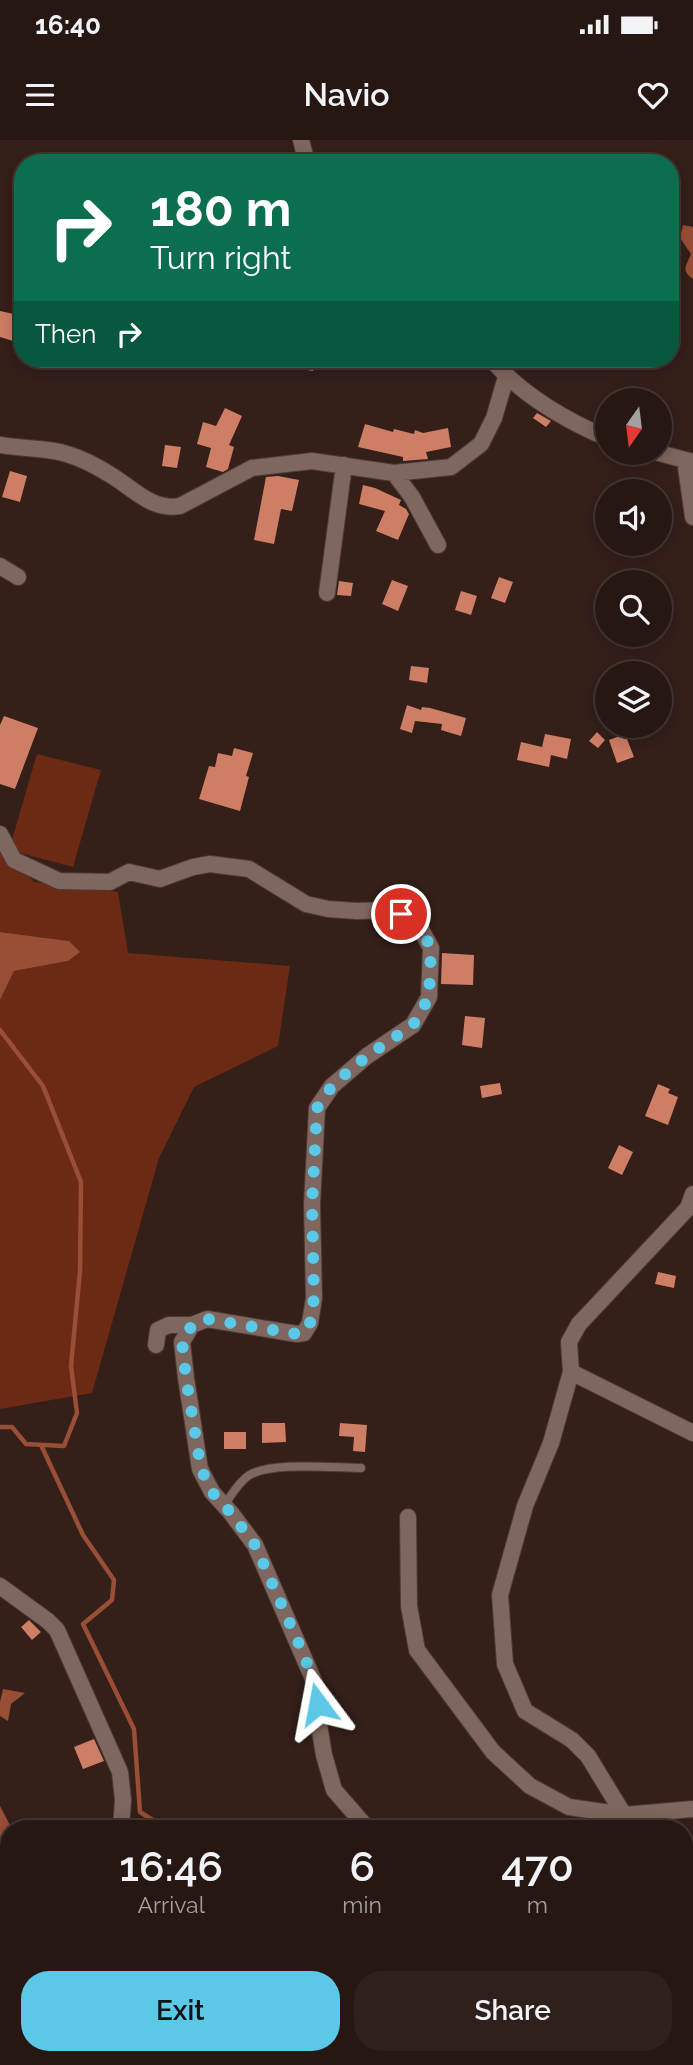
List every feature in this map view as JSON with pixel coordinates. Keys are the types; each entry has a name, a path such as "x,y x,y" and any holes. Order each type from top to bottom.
{"street":[{"path":"498,368 506,377 580,426 595,433"},
{"path":"0,445 57,451 110,474 160,507 171,508 180,506 252,468 312,461 394,473 451,467 481,444 494,418 506,377"},
{"path":"672,456 689,461 693,517"},
{"path":"327,593 344,465"},
{"path":"394,473 412,497 438,545"},
{"path":"0,566 18,577"},
{"path":"0,834 14,860 59,881 110,883 129,872 160,879 210,864 248,869 306,904 328,909 388,910 415,918 431,948 429,997 413,1025 349,1071 332,1086 317,1108 312,1204 314,1298 310,1323 303,1333 297,1334 207,1319 192,1325 169,1325 158,1330 156,1345"},
{"path":"624,1815 588,1756 572,1740 525,1711 505,1664 500,1595 525,1506 551,1443 571,1372 569,1342 579,1324 688,1208 693,1194"},
{"path":"192,1325 182,1342 201,1469 212,1492 255,1545 317,1689 318,1719 324,1755 334,1790 360,1820"},
{"path":"571,1372 693,1433"},
{"path":"408,1517 408,1606 417,1650 493,1752 530,1786 569,1807 624,1815 693,1809"},
{"path":"0,1586 48,1621 57,1630 65,1645 120,1772 122,1820"}],"lane":[{"path":"224,1505 248,1476 257,1472 280,1467 361,1468"}],"shaded area":[{"path":"683,225 693,227 693,279 686,270 691,254 680,238"},
{"path":"37,754 101,770 73,867 9,850"},
{"path":"0,845 34,882 118,892 128,953 290,966 278,1046 194,1087 159,1158 92,1393 0,1409 0,1000 14,971 68,961 69,941 0,932"},
{"path":"0,932 69,941 80,952 68,961 14,971 0,1000"},
{"path":"3,1689 25,1693 11,1704 8,1721 0,1716"},
{"path":"0,1806 7,1820 0,1820"}],"building":[{"path":"0,311 14,314 14,341 0,337"},
{"path":"225,408 242,416 229,445 234,447 228,469 223,472 206,467 211,448 197,444 203,422 216,426"},
{"path":"537,413 551,421 546,427 533,418"},
{"path":"365,424 393,432 394,429 414,434 415,430 423,433 448,428 451,447 426,452 428,459 403,461 403,457 358,447"},
{"path":"165,445 181,447 177,468 162,466"},
{"path":"10,471 27,476 20,502 2,497"},
{"path":"266,477 299,480 292,511 281,509 274,544 254,540"},
{"path":"363,485 401,500 399,505 409,514 398,540 376,531 385,511 359,504"},
{"path":"499,577 513,582 505,603 491,598"},
{"path":"392,580 408,586 398,611 382,604"},
{"path":"339,581 353,583 351,596 337,595"},
{"path":"461,591 477,596 471,615 455,610"},
{"path":"411,666 429,668 427,683 409,680"},
{"path":"407,705 466,718 461,736 441,730 442,724 415,721 412,733 400,729"},
{"path":"4,716 38,728 15,789 0,784 0,725"},
{"path":"545,734 571,739 567,759 551,755 549,767 517,760 521,742 542,747"},
{"path":"595,734 595,738 605,740 598,748 589,741"},
{"path":"627,738 634,757 617,763 609,740"},
{"path":"234,748 253,753 240,811 199,799 209,766 215,767 218,753 232,756"},
{"path":"442,953 474,955 473,985 441,984"},
{"path":"465,1016 485,1018 482,1048 462,1045"},
{"path":"500,1083 502,1094 482,1098 480,1086"},
{"path":"658,1084 670,1089 668,1093 678,1097 668,1125 645,1116"},
{"path":"619,1145 633,1152 622,1175 608,1168"},
{"path":"658,1272 676,1276 674,1288 655,1284"},
{"path":"262,1423 285,1423 286,1442 262,1443"},
{"path":"340,1423 367,1425 365,1452 353,1451 354,1437 339,1436"},
{"path":"224,1432 246,1432 246,1449 224,1449"},
{"path":"29,1620 41,1632 32,1640 21,1627"},
{"path":"94,1739 104,1761 83,1769 74,1747"}],"waterway":[{"path":"0,1030 43,1086 81,1182 80,1271 71,1366 77,1413 64,1446 26,1444 12,1427 0,1427"},
{"path":"41,1445 83,1535 114,1580 112,1600 83,1624 134,1729 140,1812 153,1820"}],"route":[{"path":"318,1704 317,1689 303,1653 255,1545 212,1492 201,1469 182,1342 192,1325 207,1319 297,1334 303,1333 310,1323 314,1298 312,1204 317,1108 332,1086 349,1071 413,1025 429,997 431,948 415,918 401,914"}]}
